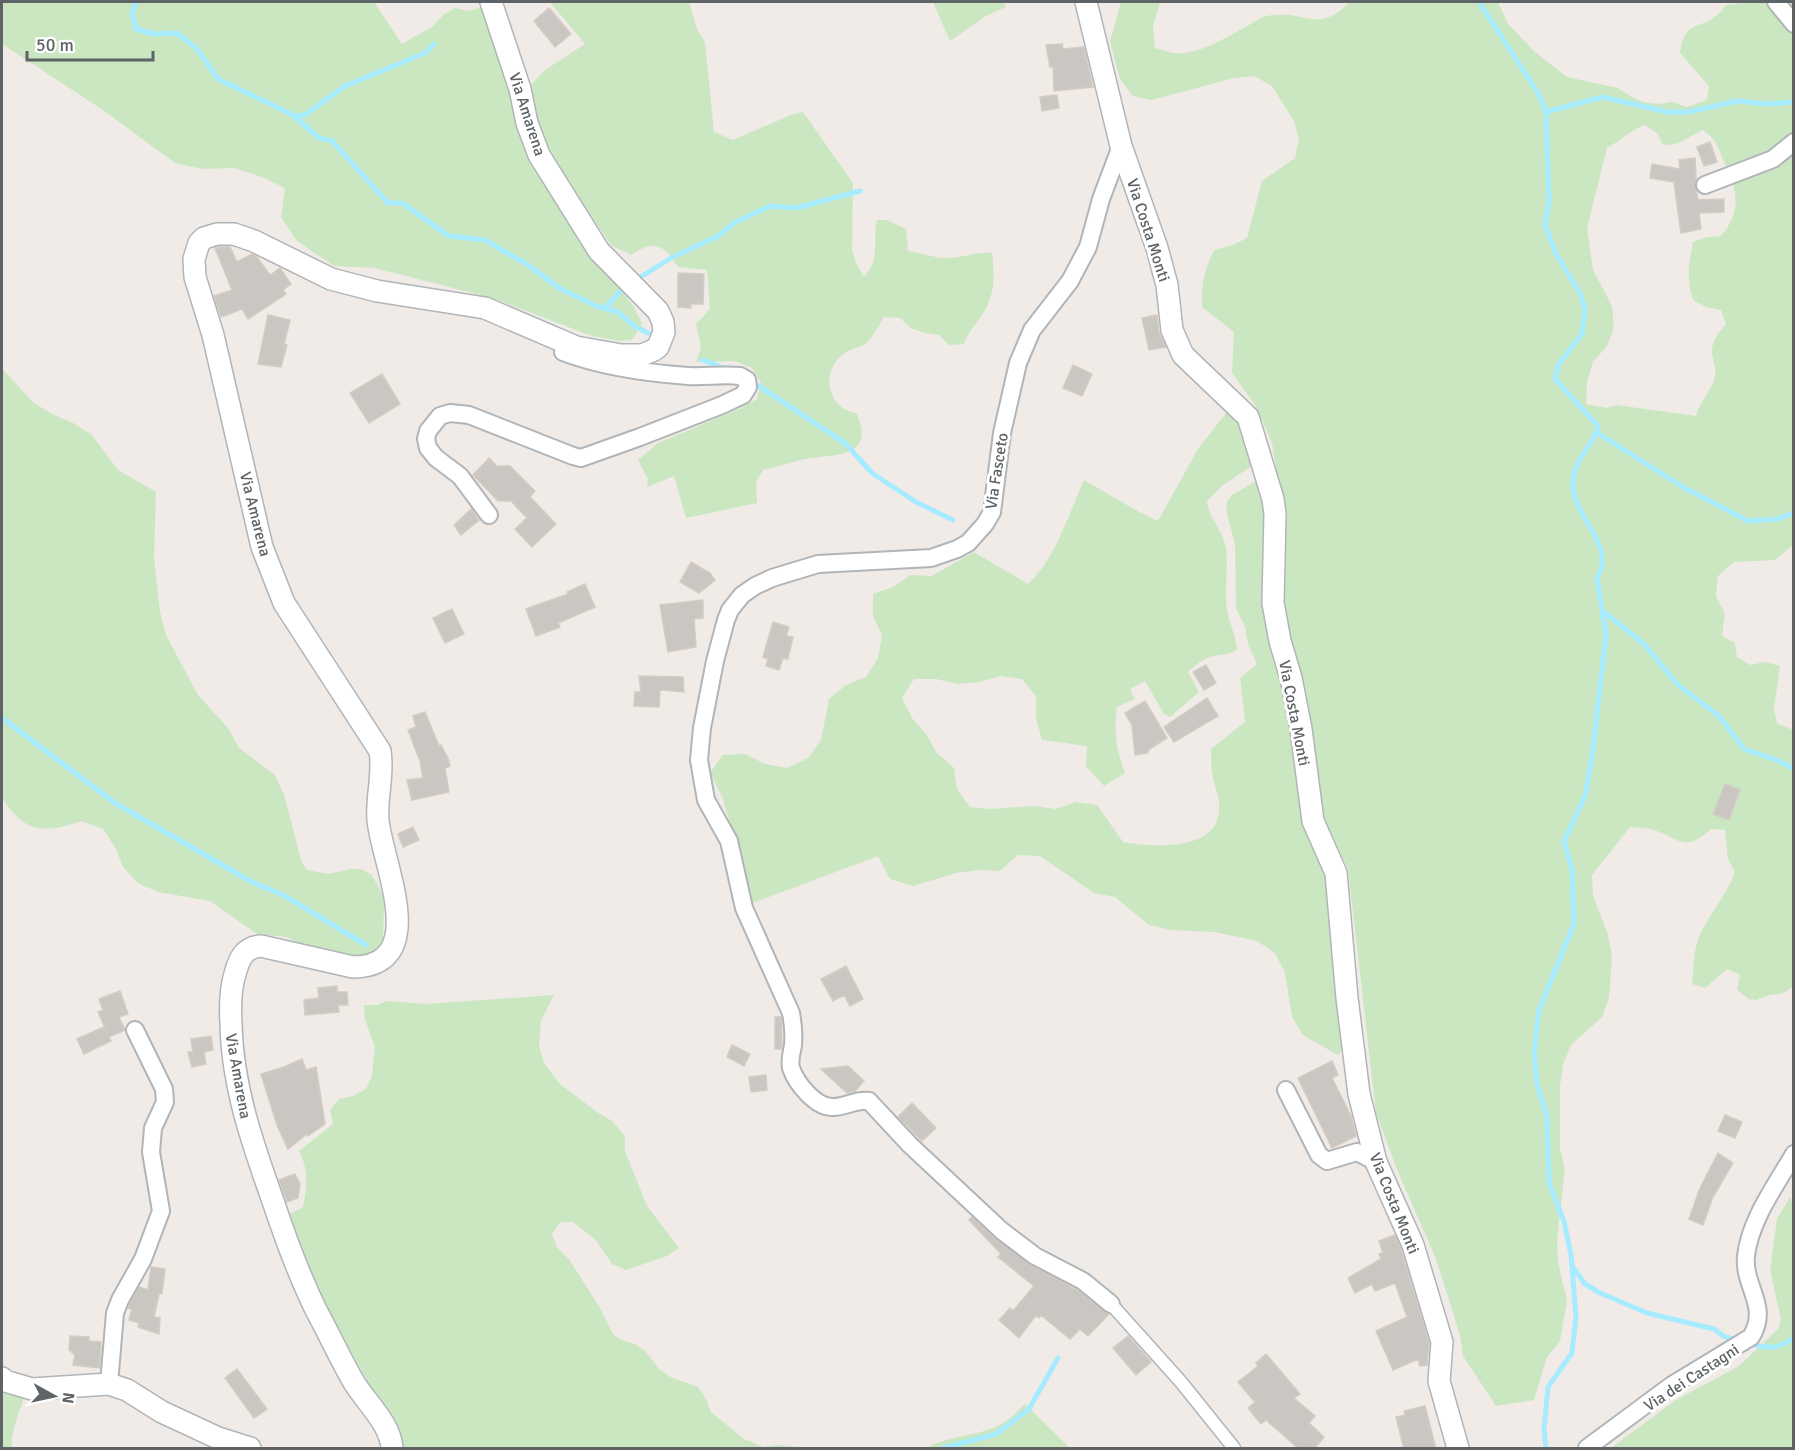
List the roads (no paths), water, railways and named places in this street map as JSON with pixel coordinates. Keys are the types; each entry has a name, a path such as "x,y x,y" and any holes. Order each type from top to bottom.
{"street":[{"name":"Via Amarena","path":"392,1449 388,1430 352,1380 300,1278 254,1148 241,1102 231,1046 230,1007 231,990 239,963 251,947 261,946 353,967 364,967 381,960 393,946 398,925 393,889 378,820 382,763 380,751 284,603 262,547 213,335 193,268 195,251 204,238 217,234 234,234 254,241 330,279 376,291 485,308 576,346 636,356 654,351 664,332 658,311 599,251 539,155 527,123 520,89 491,2"},
{"name":"Via Costa Monti","path":"1086,2 1121,146 1157,248 1167,285 1172,330 1184,355 1248,417 1273,500 1275,514 1273,603 1299,719 1313,821 1336,873 1347,998 1359,1094 1376,1162 1413,1245 1442,1342 1440,1381 1458,1449"},
{"path":"1776,2 1794,24"},
{"path":"1706,185 1773,159 1794,142"},
{"name":"Via Fasceto","path":"1111,1304 1083,1281 1035,1256 1002,1231 910,1144 869,1101 861,1100 834,1108 826,1107 811,1098 804,1089 791,1068 793,1030 791,1013 744,908 729,842 706,800 699,760 702,729 715,661 730,610 742,595 772,578 818,564 931,558 968,543 985,524 992,512 1002,433 1018,363 1032,330 1070,281 1088,247 1101,199 1121,146"},
{"path":"489,515 460,476 436,458 428,448 426,439 428,431 440,416 461,413 469,415 581,458 722,405 742,395 748,387 747,380 740,376 689,376 602,364 562,352 544,340 543,332"},
{"path":"109,1384 115,1313 143,1259 160,1211 159,1190 151,1152 153,1128 165,1102 164,1089 135,1030"},
{"path":"1286,1090 1319,1155 1328,1161 1357,1152 1376,1162"},
{"name":"Via dei Castagni","path":"1587,1449 1672,1385 1751,1337 1757,1328 1759,1319 1756,1300 1746,1270 1749,1240 1758,1218 1794,1154"},
{"path":"1111,1304 1180,1382 1234,1449"},
{"path":"2,1378 32,1389 109,1384 127,1390 162,1412 218,1438 250,1449"}],"waterway":[{"path":"136,2 132,14 136,29 154,34 177,33 197,49 218,79 283,110 294,116 319,138 332,141 388,203 402,203 449,236 485,240 528,265 559,288 596,306 618,312 634,326 648,333"},
{"path":"1479,2 1538,93 1546,112 1549,201 1545,225 1556,254 1581,295 1585,310 1582,334 1558,365 1555,379 1598,426 1577,465 1573,480 1578,505 1602,553 1602,565 1597,578 1606,635 1592,757 1585,796 1564,841 1572,869 1574,924 1539,1010 1534,1053 1537,1084 1547,1116 1549,1183 1564,1221 1571,1255 1576,1316 1572,1353 1548,1387 1544,1430 1546,1448"},
{"path":"294,116 305,115 345,86 425,53 434,44"},
{"path":"1546,112 1602,97 1668,112 1689,112 1737,101 1769,104 1794,102"},
{"path":"634,281 671,258 718,236 734,223 770,206 796,208 860,191"},
{"path":"605,308 626,285"},
{"path":"703,360 726,369"},
{"path":"751,381 845,443 872,473 916,502 953,520"},
{"path":"1596,432 1683,487 1748,521 1777,519 1794,513"},
{"path":"1603,611 1644,644 1678,685 1719,716 1744,749 1779,761 1794,769"},
{"path":"2,718 115,803 250,881 285,896 366,945"},
{"path":"1573,1267 1585,1284 1600,1293 1647,1313 1714,1329 1725,1337 1738,1340"},
{"path":"1747,1343 1776,1347 1794,1338"},
{"path":"943,1448 996,1434 1029,1409 1058,1358"}]}
